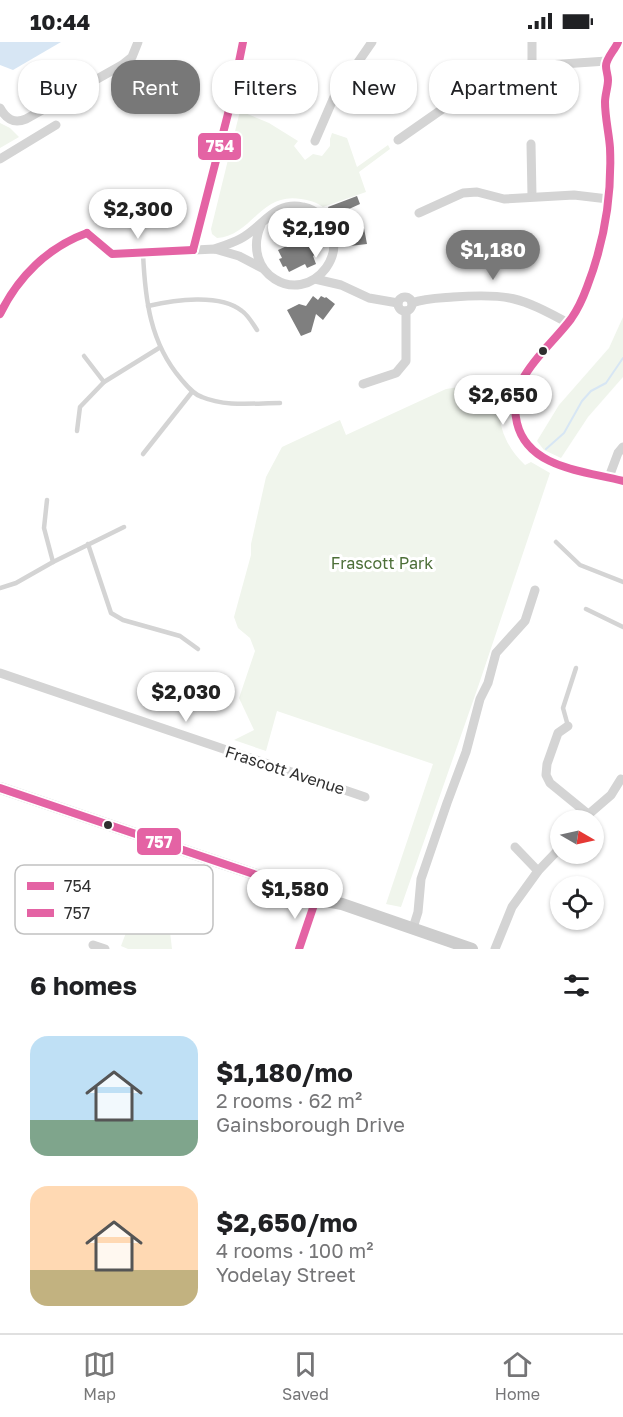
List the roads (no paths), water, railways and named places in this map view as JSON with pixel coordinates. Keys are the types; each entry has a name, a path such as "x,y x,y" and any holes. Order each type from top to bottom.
{"street":[{"path":"0,108 12,121 19,122 26,119 122,65 132,57 138,42"},
{"path":"193,250 230,106 243,42"},
{"path":"315,141 333,97 372,42"},
{"path":"532,42 532,60"},
{"path":"618,42 616,50 607,61 605,106 610,150 608,199 587,288 567,323 528,368 520,381 515,399 517,425 527,446 546,461 623,481"},
{"path":"579,63 607,61"},
{"path":"398,140 435,114"},
{"path":"0,159 56,125"},
{"path":"531,144 532,196"},
{"path":"419,213 463,193 477,192 504,199 574,195 608,199"},
{"path":"0,314 4,304 36,263 87,233 112,254 215,249 240,256 262,268 274,279 284,283 300,284 315,279 328,265 333,251 333,237 327,223 312,210 298,206 284,207 271,214 261,225 241,239 215,249"},
{"path":"261,225 255,246 262,268"},
{"path":"328,265 341,285"},
{"path":"315,279 341,285 369,298 398,303 400,308 409,307 424,300 483,295 504,296 530,303 567,323"},
{"path":"363,384 396,373 403,365 407,355 409,307"},
{"path":"609,477 618,453 623,447"},
{"path":"413,928 418,912 421,879 466,752 480,699 488,683 496,653 525,621 536,590"},
{"name":"Frascott Avenue","path":"0,674 365,797"},
{"path":"568,726 558,733 547,764 546,775 550,783 578,810"},
{"path":"593,810 611,795 621,780"},
{"path":"0,788 296,888 316,899 342,904 470,949"},
{"path":"515,848 538,871"},
{"path":"495,949 512,907 550,858"},
{"path":"299,949 316,899"},
{"path":"93,945 105,949"}],"lane":[{"path":"143,253 148,306 155,337 170,367 192,392 203,398 231,403 280,403"},
{"path":"148,306 196,299 223,303 242,311 257,330"},
{"path":"76,431 80,407 104,382 159,348"},
{"path":"84,356 104,382"},
{"path":"143,454 192,392"},
{"path":"46,500 44,528 53,562"},
{"path":"0,588 16,583 124,527"},
{"path":"556,542 579,566 623,582"},
{"path":"88,544 111,613 123,620 180,636 198,649"},
{"path":"586,609 623,627"},
{"path":"568,726 563,708 576,668"}],"water":[{"path":"0,42 61,42 30,60 18,60 18,67 13,70 0,65"}],"waterway":[{"path":"546,449 564,433 582,401 591,391 606,383 623,358"}],"park label":[{"name":"Frascott Park","path":"382,563"}]}
